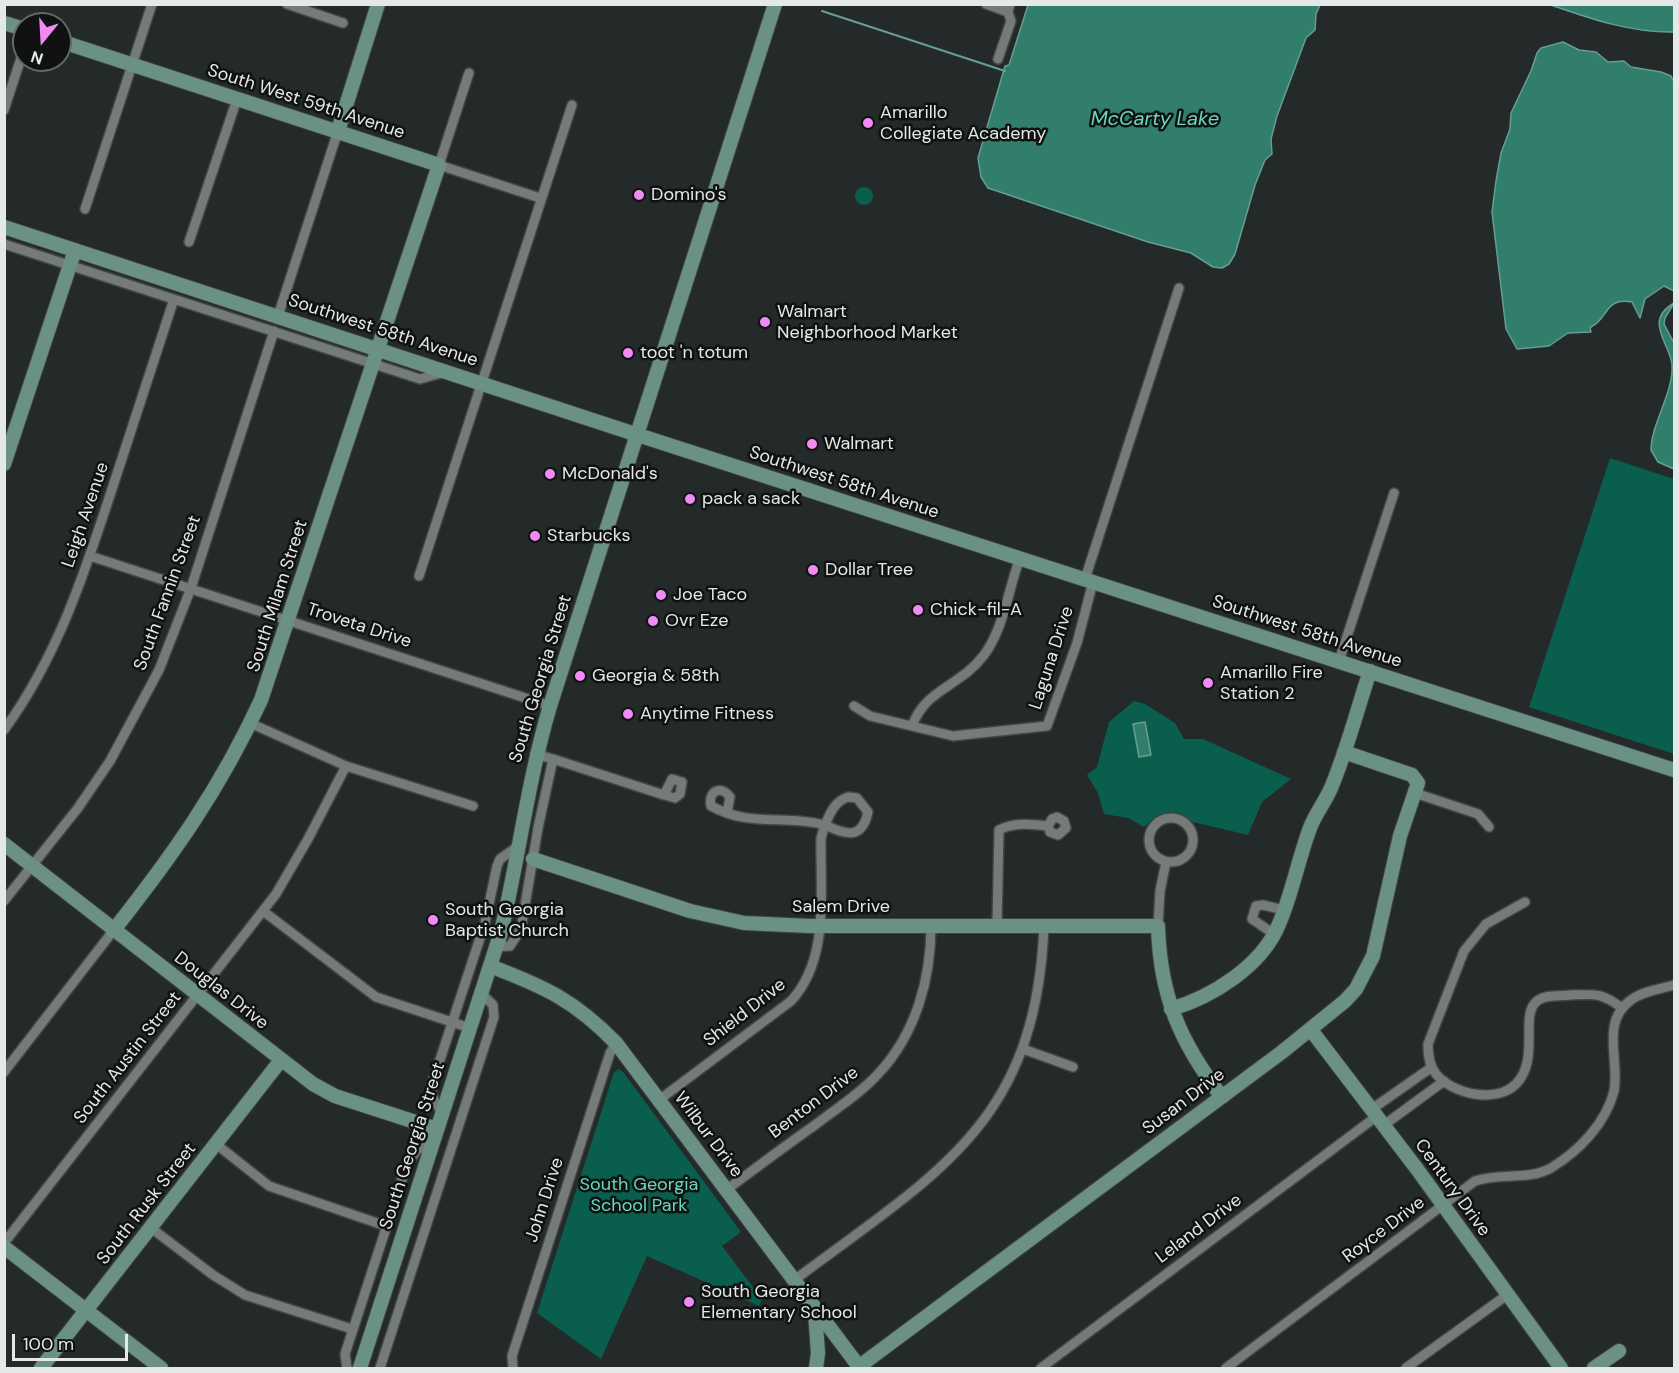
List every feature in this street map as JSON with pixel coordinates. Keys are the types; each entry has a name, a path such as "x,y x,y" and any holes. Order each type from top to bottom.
{"main road":[{"path":"338,131 378,4"},
{"name":"South Georgia Street","path":"360,1368 496,947 513,879 535,754 775,4"},
{"name":"South West 59th Avenue","path":"72,45 439,165"},
{"name":"South Milam Street","path":"113,931 189,832 220,781 250,723 273,670 439,165"},
{"name":"Southwest 58th Avenue","path":"4,227 1674,770"},
{"path":"4,464 75,250"},
{"path":"1171,1009 1216,991 1239,974 1274,934 1310,829 1330,790 1344,752 1370,671"},
{"path":"1344,752 1412,775 1416,788"},
{"name":"Susan Drive","path":"859,1368 1311,1030 1356,989 1368,966 1400,836 1416,788"},
{"name":"Douglas Drive","path":"4,844 113,931 313,1084 335,1096 437,1129"},
{"name":"Salem Drive","path":"533,859 718,918 761,924 1158,926"},
{"path":"1158,926 1159,954 1171,1009 1190,1054 1222,1097"},
{"name":"Wilbur Drive","path":"490,966 551,990 569,1001 616,1043 859,1368"},
{"name":"Century Drive","path":"1311,1030 1378,1117 1561,1368"},
{"name":"South Rusk Street","path":"41,1368 281,1060"},
{"path":"4,1245 161,1368"},
{"path":"814,1310 818,1353 816,1368"},
{"path":"1594,1368 1619,1351"}],"street":[{"path":"85,209 152,4"},
{"path":"287,4 343,23"},
{"path":"986,4 1009,8 1011,21 998,59"},
{"path":"4,110 16,72"},
{"name":"South Milam Street","path":"439,165 469,73"},
{"path":"189,242 237,99"},
{"path":"418,576 572,105"},
{"path":"278,316 338,131"},
{"name":"South West 59th Avenue","path":"439,165 540,198"},
{"path":"4,244 420,379 448,371"},
{"path":"1089,581 1179,288"},
{"name":"Leigh Avenue","path":"4,730 41,675 56,644 90,556 174,299"},
{"name":"South Fannin Street","path":"4,901 78,808 140,710 159,670 191,588 274,331"},
{"path":"1339,661 1394,493"},
{"name":"Troveta Drive","path":"90,556 550,706"},
{"path":"912,726 922,705 969,672 984,654 1001,618 1020,558"},
{"name":"Laguna Drive","path":"854,706 870,716 953,736 1047,726 1077,643 1089,581"},
{"path":"250,723 346,766 473,806"},
{"path":"535,754 663,795"},
{"path":"496,947 510,946 522,929 553,759"},
{"name":"South Austin Street","path":"4,1245 263,911 308,839 346,766"},
{"path":"1416,788 1478,814 1489,827"},
{"path":"727,813 745,819 810,820 847,834 859,831 866,823 868,812 857,798 840,799 830,811 825,825"},
{"path":"1163,819 1182,820 1189,826 1193,835 1189,853 1183,859 1166,862 1158,858 1149,841 1150,832 1163,819"},
{"name":"Shield Drive","path":"659,1100 799,993 813,968 819,926 821,838 825,825"},
{"path":"997,925 999,830 1008,825 1048,826"},
{"path":"442,1114 433,1097 431,1087 485,923 497,866 500,859 518,847"},
{"path":"1158,926 1160,891 1166,862"},
{"path":"1525,902 1486,924 1464,951 1428,1044 1432,1067 1444,1081 1483,1094 1503,1092 1515,1085 1525,1072 1528,1060 1531,1010 1536,1002 1546,997 1596,994 1606,996 1622,1008 1642,994 1674,985"},
{"path":"1274,934 1255,922 1252,919 1252,913 1256,906 1263,905 1284,910"},
{"path":"263,911 376,998 470,1028"},
{"name":"Benton Drive","path":"726,1190 861,1091 890,1060 907,1034 925,988 929,965 931,925"},
{"path":"793,1281 947,1164 987,1119 1012,1075 1023,1049 1039,992 1044,926"},
{"name":"South Milam Street","path":"4,1072 113,931"},
{"path":"380,1368 494,1017 493,1005 481,993"},
{"name":"Royce Drive","path":"1226,1368 1475,1181 1490,1176 1529,1176 1543,1172 1562,1160 1593,1132 1603,1117 1614,1090 1614,1025 1622,1008"},
{"name":"John Drive","path":"513,1368 516,1345 610,1053 616,1043"},
{"path":"1023,1049 1073,1066"},
{"path":"1378,1117 1432,1067"},
{"name":"Leland Drive","path":"1041,1368 1378,1117 1444,1081"},
{"path":"216,1144 269,1186 386,1226"},
{"path":"347,1368 345,1354 352,1329 406,1164 418,1149 432,1146"},
{"path":"151,1228 213,1275 244,1295 352,1329"},
{"path":"1406,1368 1507,1295"}],"green space":[{"path":"864,187 870,190 873,196 870,202 864,205 858,202 855,196 858,190"},
{"path":"1610,458 1674,479 1674,754 1529,707"},
{"path":"1134,701 1145,704 1175,723 1184,739 1203,739 1291,779 1262,802 1248,835 1193,822 1182,815 1169,812 1154,818 1144,827 1128,818 1104,814 1098,793 1087,775 1097,767 1109,722"},
{"name":"South Georgia School Park","path":"619,1069 741,1232 722,1246 762,1299 759,1306 647,1256 601,1359 537,1313 614,1072"}],"water":[{"name":"McCarty Lake","path":"1028,5 1320,5 1316,14 1315,30 1306,38 1277,116 1271,139 1272,154 1265,160 1255,185 1235,254 1229,264 1222,268 1213,267 1191,253 1148,242 988,188 981,177 978,158 1005,66 1009,65"},
{"path":"1551,5 1674,5 1674,32 1627,28"},
{"path":"1563,42 1579,50 1596,52 1608,62 1624,61 1631,67 1661,72 1671,76 1674,82 1674,291 1664,286 1645,299 1640,318 1632,302 1619,302 1610,306 1598,322 1590,328 1591,332 1568,333 1549,346 1517,349 1506,329 1492,212 1496,181 1501,153 1510,129 1511,113 1537,53 1541,48"},
{"path":"1674,303 1664,324 1674,343 1674,469 1658,462 1651,450 1672,375 1670,357 1659,325 1660,317"},
{"path":"1145,722 1151,755 1139,757 1133,724"}],"waterway":[{"path":"822,11 1005,71"}],"place":[{"name":"Amarillo Collegiate Academy","path":"868,123"},
{"name":"Domino's","path":"639,195"},
{"name":"Walmart Neighborhood Market","path":"765,322"},
{"name":"toot 'n totum","path":"628,353"},
{"name":"Walmart","path":"812,444"},
{"name":"McDonald's","path":"550,474"},
{"name":"pack a sack","path":"690,499"},
{"name":"Starbucks","path":"535,536"},
{"name":"Dollar Tree","path":"813,570"},
{"name":"Joe Taco","path":"661,595"},
{"name":"Chick-fil-A","path":"918,610"},
{"name":"Ovr Eze","path":"653,621"},
{"name":"Georgia & 58th","path":"580,676"},
{"name":"Amarillo Fire Station 2","path":"1208,683"},
{"name":"Anytime Fitness","path":"628,714"},
{"name":"South Georgia Baptist Church","path":"433,920"},
{"name":"South Georgia Elementary School","path":"689,1302"}]}
